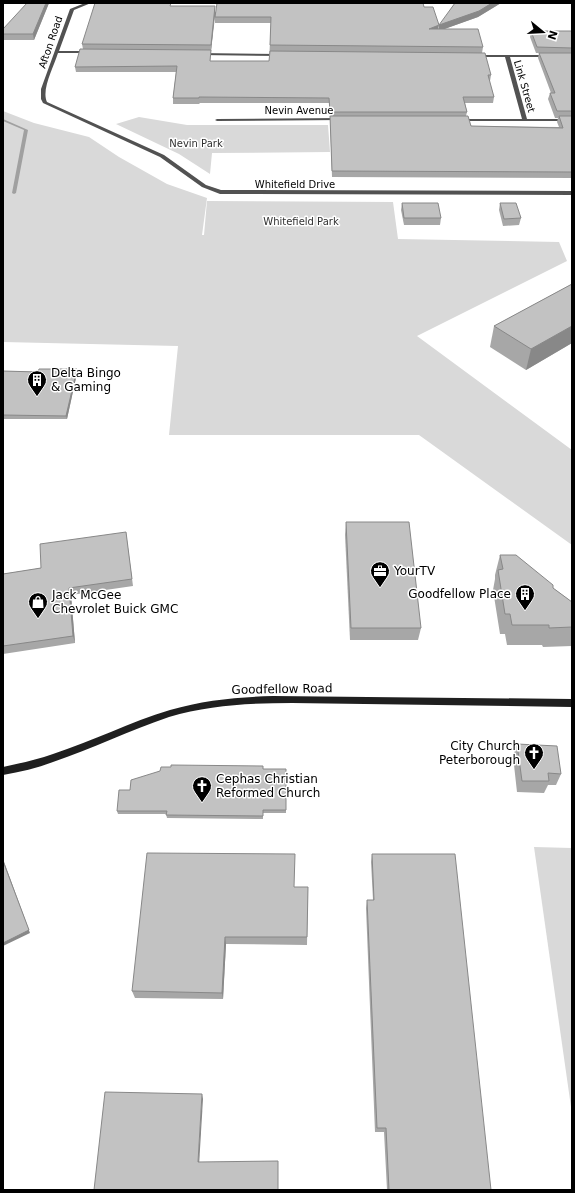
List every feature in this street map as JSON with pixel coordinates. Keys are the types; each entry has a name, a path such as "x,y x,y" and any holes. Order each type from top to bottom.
{"street":[{"name":"Afton Road","path":"43,99 43,89 72,9 89,3"},
{"path":"57,52 96,53"},
{"path":"194,54 288,55"},
{"path":"468,56 550,56"},
{"name":"Link Street","path":"507,56 525,120"},
{"name":"Whitefield Drive","path":"43,99 45,103 162,156 204,186 220,192 572,194"},
{"name":"Nevin Avenue","path":"217,120 343,119"},
{"path":"454,120 572,120"},
{"name":"Goodfellow Road","path":"3,771 48,761 122,730 162,716 195,707 236,701 315,700 572,702"}],"green space":[{"name":"Whitefield Park","path":"3,111 34,123 89,137 119,157 167,184 207,198 202,235 204,235 207,201 393,202 398,239 559,242 567,261 417,336 572,450 572,545 419,435 169,435 178,346 3,342"},
{"name":"Nevin Park","path":"139,117 187,125 328,125 330,152 212,153 210,174 179,154 116,124"},
{"path":"534,847 572,848 572,1114"}],"building":[{"path":"27,3 46,3 33,34 3,34 3,29"},
{"path":"95,3 171,3 170,6 215,6 211,45 82,44"},
{"path":"217,3 423,3 424,7 433,7 439,25 429,29 478,29 483,47 270,45 271,17 215,17"},
{"path":"455,3 492,3 479,11 439,25"},
{"path":"531,31 572,31 572,48 537,47"},
{"path":"80,49 211,50 210,61 269,61 270,51 485,53 491,75 488,75 494,97 463,97 467,112 330,112 329,98 173,98 177,66 75,67"},
{"path":"539,53 572,53 572,111 557,111 550,93 555,93"},
{"path":"330,116 468,116 471,126 563,128 559,116 572,116 572,172 332,171"},
{"path":"402,203 438,203 441,218 404,218"},
{"path":"500,203 516,203 521,218 504,219"},
{"path":"572,284 572,326 531,349 494,326"},
{"name":"Delta Bingo & Gaming","path":"39,369 77,369 66,416 3,415 3,371 38,372"},
{"name":"YourTV","path":"346,522 409,522 421,628 351,628"},
{"name":"Jack McGee Chevrolet Buick GMC","path":"126,532 132,579 69,588 73,636 3,646 3,574 41,568 40,544"},
{"path":"500,555 516,555 553,585 553,588 572,602 572,627 549,628 549,625 512,625 510,614 505,614 498,570 503,569"},
{"path":"517,744 557,746 561,774 548,773 549,781 522,781"},
{"name":"Cephas Christian Reformed Church","path":"171,765 263,766 263,769 286,769 286,810 263,810 263,816 166,815 167,811 117,811 119,790 130,790 131,780 160,771 161,767 171,767"},
{"path":"147,853 295,854 294,887 308,887 307,937 225,937 222,993 132,991"},
{"path":"372,854 455,854 491,1190 389,1190 386,1128 377,1128 367,900 374,900"},
{"path":"3,861 29,930 3,943"},
{"path":"105,1092 202,1094 198,1162 278,1161 278,1190 94,1190"}],"waterway":[{"path":"3,120 26,130 14,193"}],"place":[{"name":"Delta Bingo & Gaming","path":"37,397"},
{"name":"YourTV","path":"380,588"},
{"name":"Goodfellow Place","path":"525,611"},
{"name":"Jack McGee Chevrolet Buick GMC","path":"38,619"},
{"name":"City Church Peterborough","path":"534,770"},
{"name":"Cephas Christian Reformed Church","path":"202,803"}]}
